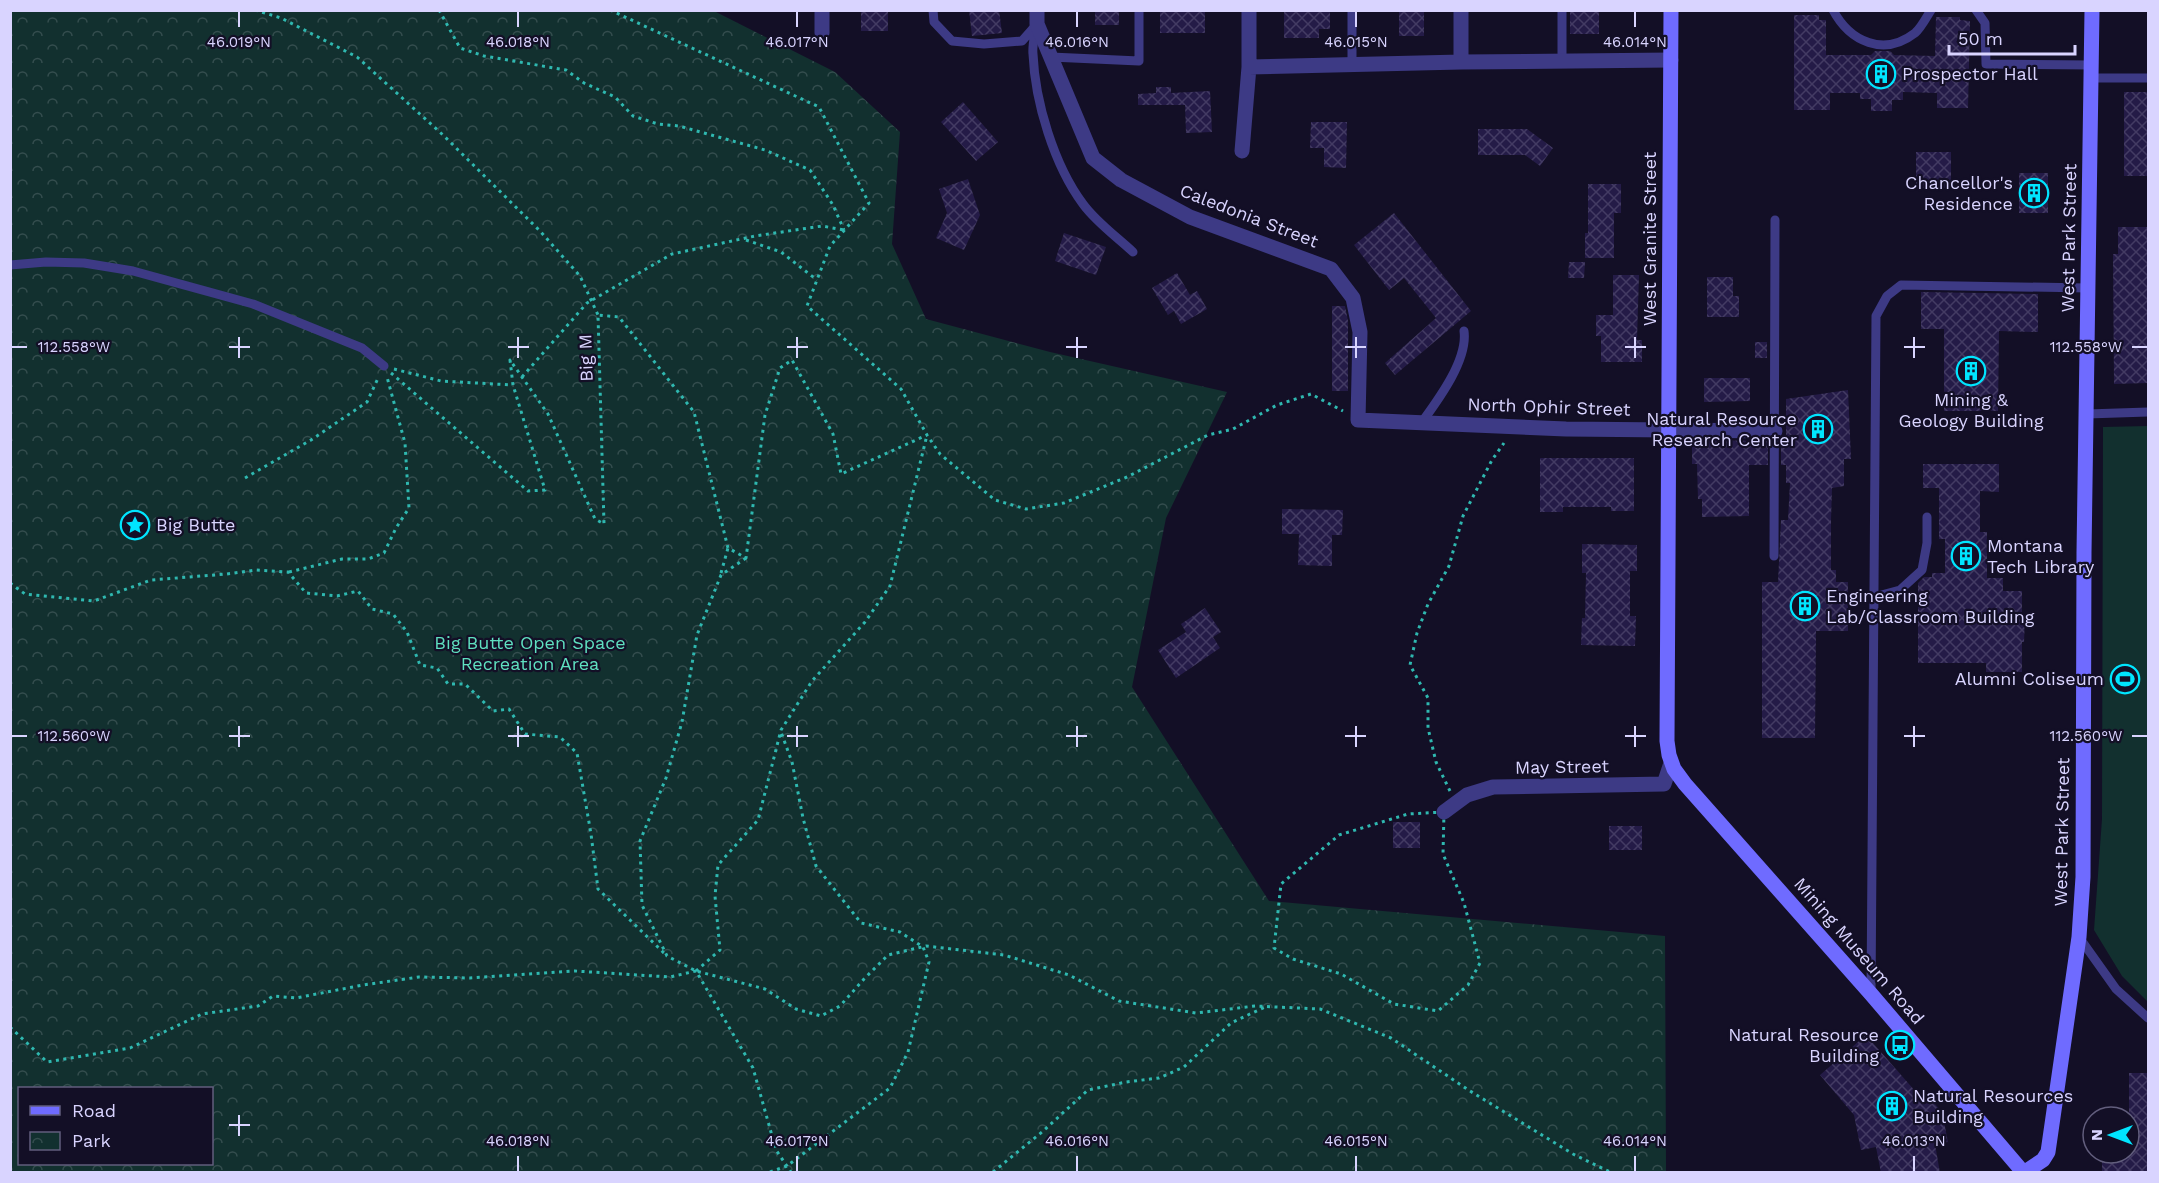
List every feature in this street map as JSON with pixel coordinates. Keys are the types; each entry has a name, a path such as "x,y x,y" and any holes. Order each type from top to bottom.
{"street":[{"path":"822,10 822,33"},
{"path":"1242,151 1249,67 1249,10"},
{"path":"1461,10 1461,62"},
{"name":"West Granite Street","path":"1670,759 1668,430 1671,10"},
{"name":"West Park Street","path":"2024,1173 2043,1160 2048,1152 2079,937 2083,876 2092,10"},
{"name":"Caledonia Street","path":"1037,17 1093,158 1120,180 1190,217 1331,269 1353,298 1360,332 1358,420"},
{"path":"1249,67 1671,60"},
{"name":"North Ophir Street","path":"1358,420 1566,429 1775,431"},
{"name":"May Street","path":"1450,807 1467,795 1493,787 1664,784 1670,759"},
{"name":"Mining Museum Road","path":"1670,759 1685,784 1871,994 2024,1173"}],"lane":[{"path":"933,10 934,22 952,41 984,44 1022,41 1037,17"},
{"path":"1051,57 1139,61 1139,10"},
{"path":"1352,10 1352,64"},
{"path":"1562,10 1562,61"},
{"path":"1833,10 1840,23 1859,40 1884,45 1898,42 1916,33 1931,10"},
{"path":"1976,10 1985,23 1986,64 2092,71 2148,78"},
{"path":"1037,17 1032,51 1036,84 1052,142 1062,168 1084,205 1133,252"},
{"path":"1774,556 1775,220"},
{"path":"10,265 46,262 84,263 133,271 253,304 362,348 384,366"},
{"path":"1871,994 1876,316 1887,296 1901,285 2088,288"},
{"path":"1422,422 1442,395 1458,363 1465,339 1464,331"},
{"path":"2087,414 2148,412"},
{"path":"1874,597 1900,590 1922,570 1927,543 1927,517"},
{"path":"2079,937 2116,989 2148,1018"}],"path":[{"path":"255,10 281,18 357,57 443,135 540,231 580,276 598,315"},
{"path":"440,10 460,48 484,56 566,70 584,83 615,97 633,116 765,150 810,170 833,205 844,230"},
{"path":"610,10 819,107 869,203 830,246 807,306 901,389 940,454 995,500 1026,509 1064,503 1127,477 1208,435 1233,429 1277,405 1311,394 1358,420"},
{"path":"522,377 591,302 672,254 822,226 844,230"},
{"path":"744,239 781,252 817,280"},
{"name":"Big M","path":"384,366 528,491 545,490 513,385 510,360 548,414 595,519 604,524 598,315 619,317 694,412 728,548"},
{"path":"721,575 746,558 765,415 780,368 792,360 834,434 841,474 927,435"},
{"path":"384,366 441,381 513,385"},
{"path":"245,478 311,440 367,402 384,366"},
{"path":"10,584 25,594 94,602 151,580 256,570 288,572 342,559 368,559 384,553 409,508 405,443 384,366"},
{"path":"1450,807 1408,814 1339,835 1281,885 1274,948 1293,959 1341,974 1394,1004 1438,1011 1468,985 1480,963 1464,903 1443,854 1450,807 1428,728 1428,698 1410,665 1417,633 1428,604 1449,566 1463,516 1492,460 1515,427"},
{"path":"10,1027 47,1062 130,1048 202,1014 258,1006 273,996 296,998 419,977 470,978 575,971 670,977 696,971 720,950 715,896 718,865 758,820 781,730 812,681 865,622 890,586 927,435"},
{"path":"667,956 642,904 640,842 666,778 682,722 697,635 721,575 728,548 746,558"},
{"path":"288,572 306,593 337,596 358,591 372,609 393,614 407,632 420,665 437,668 448,684 465,684 493,711 509,709 525,734 560,737 577,753 598,889 667,956 696,971 765,989 796,1009 821,1016 840,1006 888,955 923,946 1004,955 1069,975 1119,1001 1196,1013 1255,1006 1320,1009 1391,1038 1470,1091 1564,1149 1610,1173"},
{"path":"770,1173 787,1166 890,1088 908,1052 929,962 923,946 900,932 861,923 816,866 803,818 792,762 781,730"},
{"path":"696,971 753,1068 776,1150 791,1173"},
{"path":"993,1173 1088,1090 1159,1078 1184,1067 1231,1023 1267,1007"}],"green space":[{"name":"Big Butte Open Space Recreation Area","path":"10,11 714,11 835,72 900,132 892,244 926,319 1050,352 1227,392 1166,518 1132,687 1269,901 1665,936 1666,1172 11,1172"},
{"name":"Alumni Coliseum","path":"2148,426 2148,1002 2122,976 2094,930 2102,819 2103,427"}],"building":[{"path":"861,10 888,10 888,31 861,31"},
{"path":"969,10 999,10 1002,33 972,36"},
{"path":"1095,10 1119,10 1119,25 1095,25"},
{"path":"1160,10 1205,10 1205,33 1160,33"},
{"path":"1284,10 1330,10 1330,29 1319,29 1319,38 1284,38"},
{"path":"1399,10 1424,10 1424,36 1399,36"},
{"path":"1570,10 1599,10 1599,34 1570,34"},
{"name":"Prospector Hall","path":"1794,15 1819,15 1819,20 1826,20 1826,55 1871,55 1875,51 1890,51 1894,55 1935,56 1936,17 1960,17 1960,20 1970,21 1968,108 1937,108 1937,93 1903,92 1903,100 1892,100 1892,111 1871,111 1871,99 1860,99 1860,93 1830,93 1830,110 1794,110"},
{"path":"1156,87 1171,87 1171,93 1210,91 1212,132 1186,133 1185,105 1138,105 1138,94 1156,93"},
{"path":"2124,92 2148,92 2148,176 2124,176"},
{"path":"963,102 998,142 976,161 941,122"},
{"path":"1311,122 1347,122 1346,168 1324,167 1324,148 1310,148"},
{"path":"1478,129 1527,129 1553,148 1540,166 1525,155 1478,155"},
{"path":"1916,152 1951,152 1951,188 1916,188"},
{"name":"Chancellor's Residence","path":"2019,173 2048,173 2048,213 2019,213"},
{"path":"968,179 980,215 964,250 936,238 947,213 939,189"},
{"path":"1588,184 1621,184 1621,213 1614,213 1614,258 1585,258 1585,233 1588,233"},
{"path":"1394,213 1471,311 1395,375 1385,363 1436,318 1404,278 1389,290 1354,245"},
{"path":"2118,227 2148,227 2148,383 2114,384 2113,254 2118,254"},
{"path":"1064,233 1106,247 1096,275 1055,261"},
{"path":"1569,262 1585,262 1584,278 1568,278"},
{"path":"1177,273 1190,295 1197,291 1207,309 1181,324 1174,311 1168,315 1152,288"},
{"path":"1613,275 1639,275 1637,340 1642,340 1642,362 1601,362 1601,336 1596,336 1596,315 1613,315"},
{"path":"1707,277 1733,277 1733,296 1739,296 1739,317 1707,317"},
{"name":"Mining & Geology Building","path":"1921,292 2038,294 2038,332 1999,331 1998,411 1944,411 1944,329 1921,329"},
{"path":"1332,306 1345,306 1348,321 1348,391 1332,391"},
{"path":"1755,342 1767,342 1767,358 1755,358"},
{"path":"1704,378 1750,378 1750,401 1704,402"},
{"name":"Engineering Lab/Classroom Building","path":"1848,390 1851,459 1844,459 1844,486 1832,488 1831,570 1836,570 1836,582 1848,582 1848,631 1816,631 1815,738 1762,738 1762,582 1778,582 1781,520 1788,520 1790,483 1786,483 1786,465 1781,465 1781,439 1786,439 1786,399"},
{"path":"1692,440 1768,441 1768,465 1749,465 1749,516 1702,517 1702,499 1698,499 1697,464 1692,464"},
{"path":"1540,458 1634,458 1634,511 1611,511 1611,507 1563,507 1563,512 1540,512"},
{"name":"Montana Tech Library","path":"1923,464 1999,464 1999,492 1980,491 1980,532 1987,532 1987,578 2003,578 2003,591 2022,591 2022,618 2025,618 2022,672 1986,672 1986,663 1918,663 1918,583 1924,577 1932,577 1932,573 1945,573 1945,539 1939,539 1939,488 1923,488"},
{"path":"1282,509 1343,510 1342,535 1332,535 1332,566 1298,565 1299,534 1282,534"},
{"path":"1582,544 1637,545 1637,571 1630,571 1630,616 1636,616 1635,646 1581,645 1582,618 1585,618 1586,573 1582,573"},
{"path":"1205,608 1221,632 1213,637 1220,648 1176,678 1158,650 1186,632 1181,624"},
{"path":"1393,822 1420,822 1420,848 1393,848"},
{"path":"1609,826 1642,826 1642,850 1609,850"},
{"name":"Natural Resources Building","path":"1866,1035 1923,1100 1928,1096 1942,1112 1948,1142 1935,1144 1940,1173 1881,1173 1876,1147 1861,1150 1854,1115 1820,1075"},
{"path":"2129,1073 2148,1073 2148,1173 2102,1173 2102,1165 2141,1165 2141,1105 2129,1105"}],"place":[{"name":"Prospector Hall","path":"1881,74"},
{"name":"Chancellor's Residence","path":"2034,193"},
{"name":"Mining & Geology Building","path":"1971,371"},
{"name":"Natural Resource Research Center","path":"1818,429"},
{"name":"Big Butte","path":"135,525"},
{"name":"Montana Tech Library","path":"1966,556"},
{"name":"Engineering Lab/Classroom Building","path":"1805,606"},
{"name":"Alumni Coliseum","path":"2125,679"},
{"name":"Natural Resource Building","path":"1900,1045"},
{"name":"Natural Resources Building","path":"1892,1106"}]}
